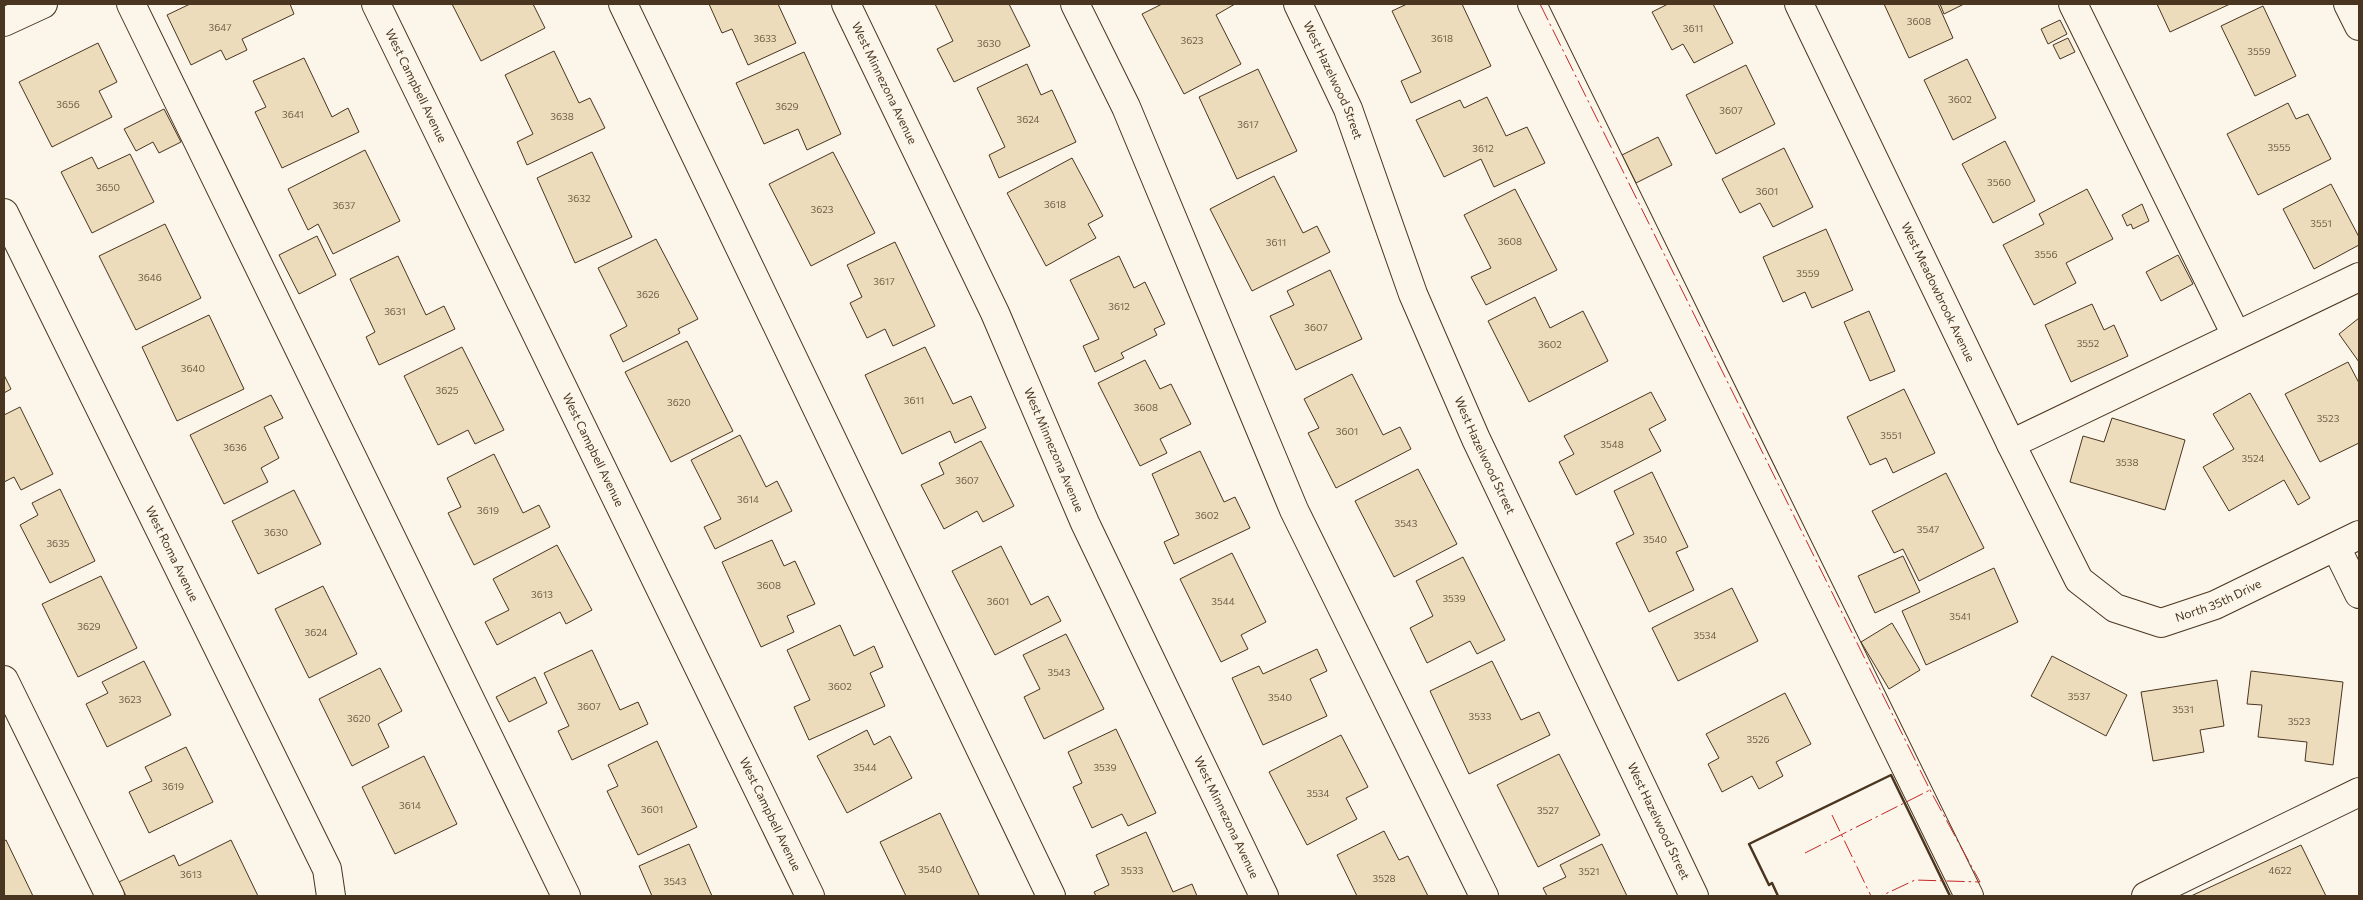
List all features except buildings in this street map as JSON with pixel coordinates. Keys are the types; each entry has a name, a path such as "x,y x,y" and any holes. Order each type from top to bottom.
{"street":[{"path":"4,22 43,4"},
{"path":"131,4 566,896"},
{"name":"West Campbell Avenue","path":"376,4 810,896"},
{"path":"623,4 1051,896"},
{"name":"West Minnezona Avenue","path":"846,4 995,313 1085,523 1264,896"},
{"path":"1076,4 1126,107 1294,510 1484,896"},
{"name":"West Hazelwood Street","path":"1298,4 1348,109 1413,294 1476,439 1694,896"},
{"path":"1532,4 1969,896"},
{"name":"West Meadowbrook Avenue","path":"1799,4 2011,444 2080,580"},
{"path":"2073,4 2236,335"},
{"path":"2348,4 2359,26"},
{"name":"West Roma Avenue","path":"4,213 327,869 331,896"},
{"path":"2011,444 2359,276"},
{"path":"2348,541 2359,594"},
{"name":"North 35th Drive","path":"2080,580 2115,608 2161,623 2216,605 2348,541"},
{"path":"4,680 110,896"},
{"path":"2146,896 2359,792"}],"wall":[{"path":"1778,896 1772,883 1769,885 1749,844 1891,775 1950,896"}],"power":[{"path":"1540,4 1930,790 1980,882 1915,880 1881,896"},
{"path":"1805,853 1930,790"},
{"path":"1832,815 1871,896"}]}
